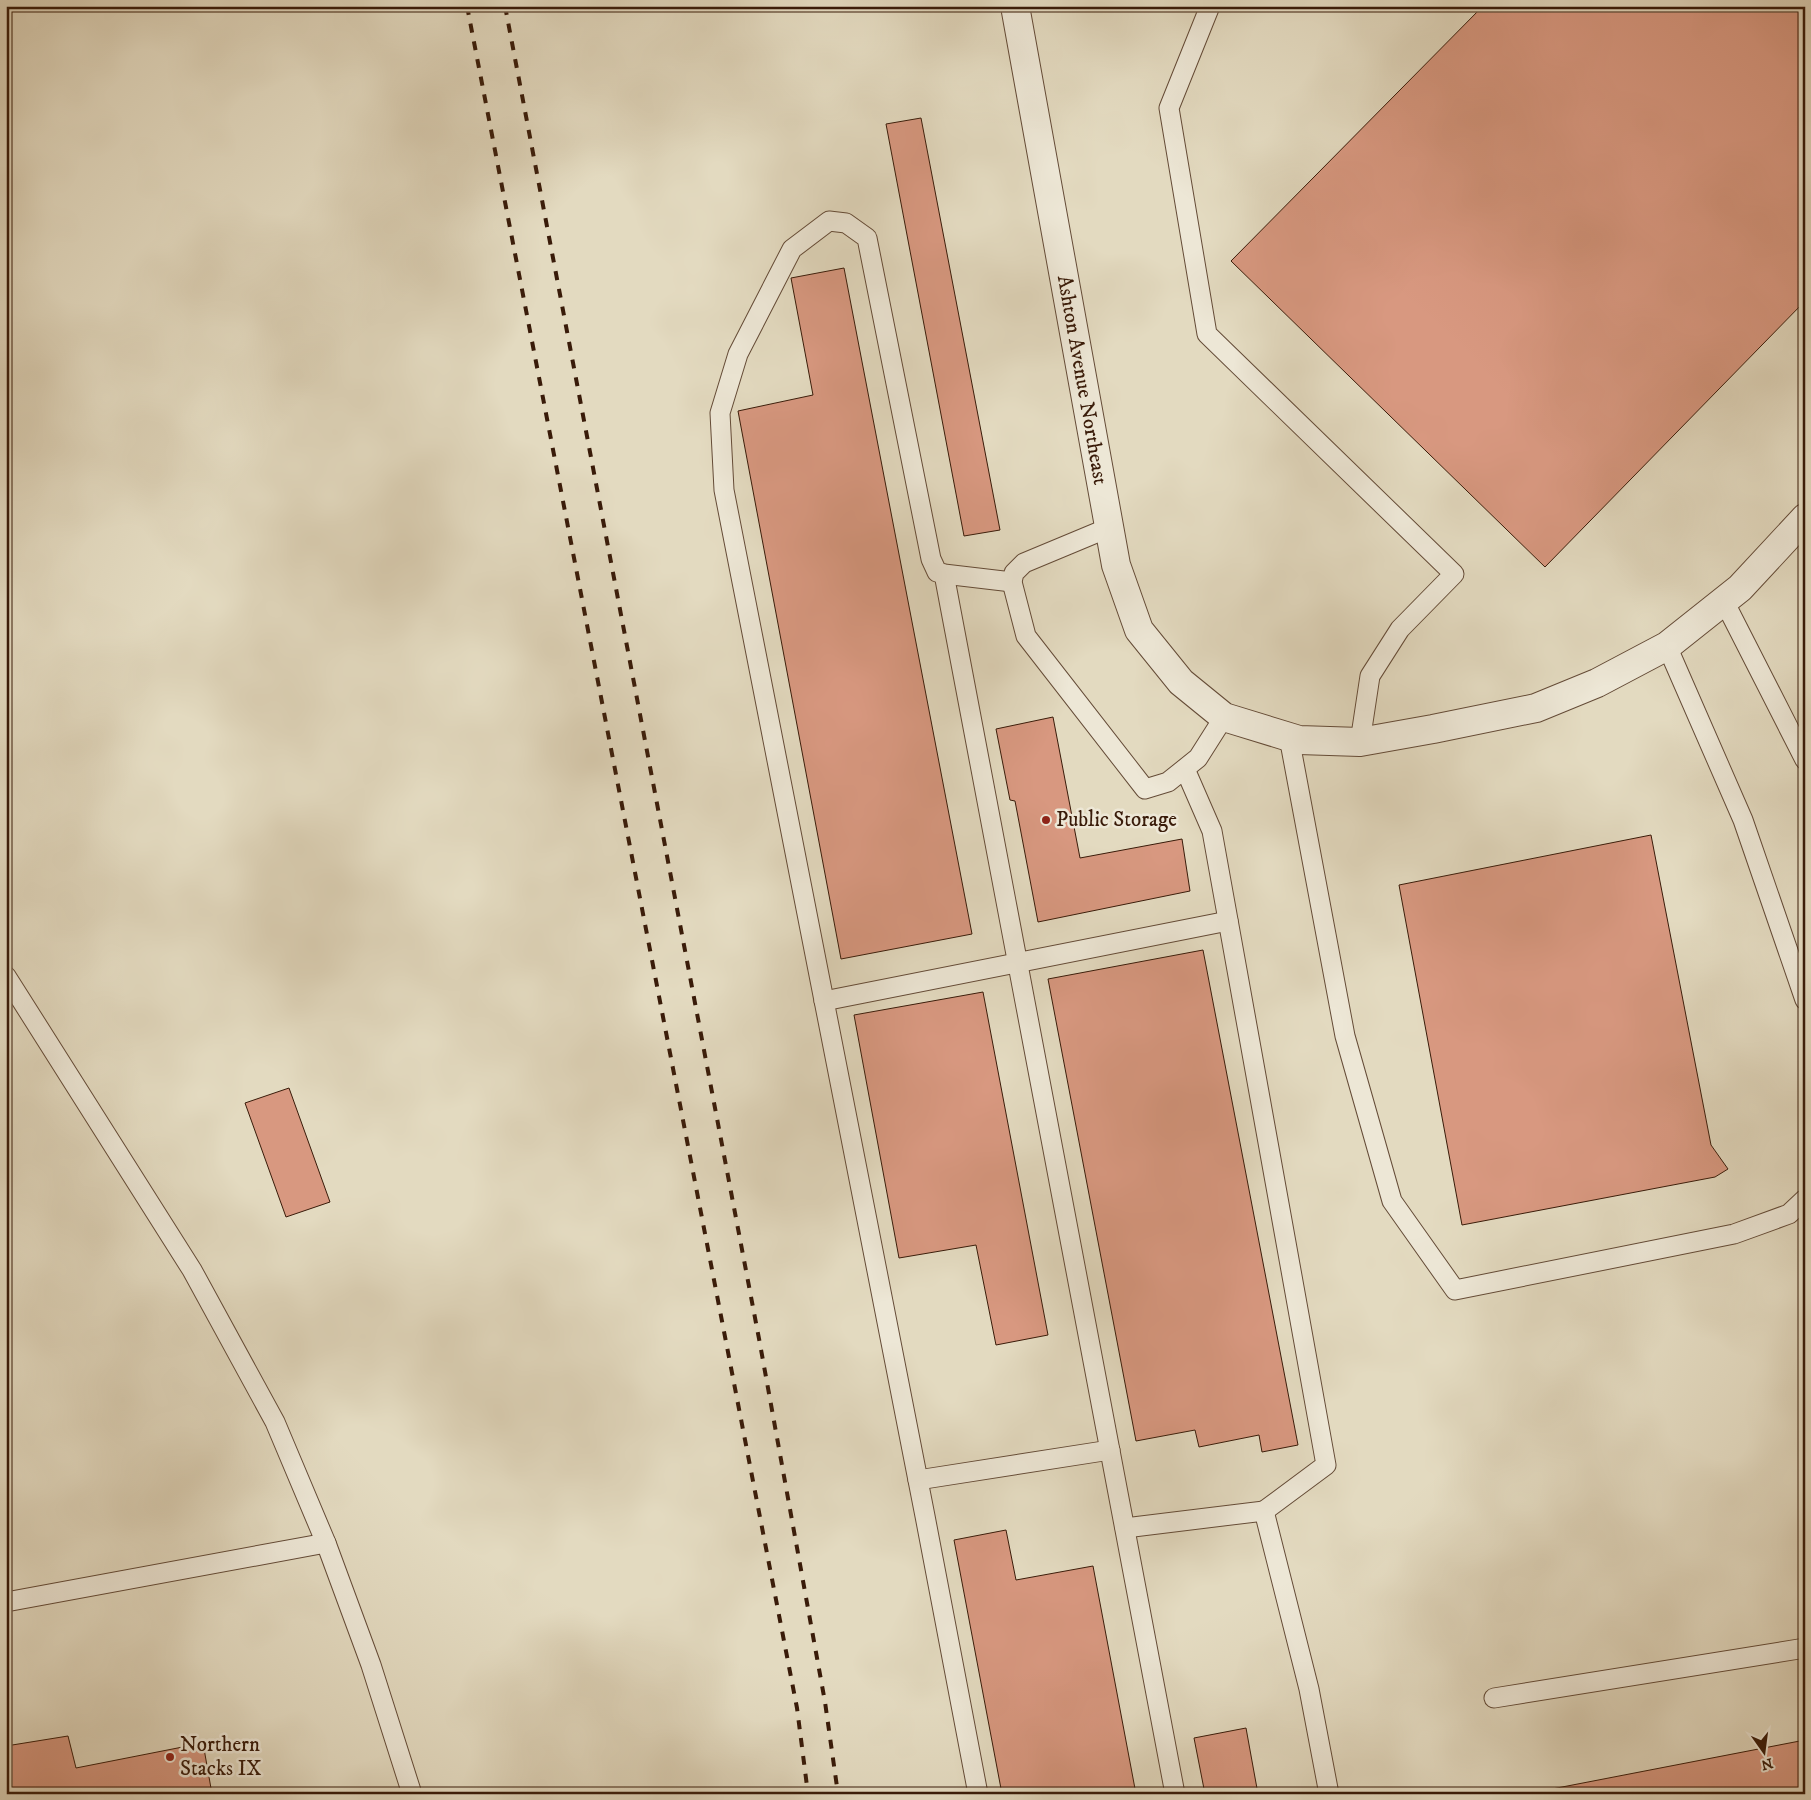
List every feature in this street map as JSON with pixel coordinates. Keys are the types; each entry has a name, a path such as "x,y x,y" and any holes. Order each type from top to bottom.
{"street":[{"name":"Ashton Avenue Northeast","path":"1015,6 1116,566 1139,630 1181,682 1224,717"},
{"path":"1224,717 1299,740 1360,742 1536,708 1597,683 1667,646 1740,588 1805,518"}],"lane":[{"path":"1210,6 1169,108 1207,334 1454,574 1400,629 1370,676 1360,742"},
{"path":"978,1794 724,490 720,413 738,354 792,249 829,221 846,223 867,238 931,559 938,572 944,574 1012,582"},
{"path":"1108,528 1024,563 1014,573 1012,582 1026,636 1145,789 1168,782 1198,758 1224,717"},
{"path":"944,574 1175,1794"},
{"path":"1724,601 1805,760"},
{"path":"1667,646 1743,820 1805,1000"},
{"path":"1289,737 1345,1036 1392,1201 1455,1290 1734,1234 1789,1214 1805,1199"},
{"path":"1125,1528 1264,1511 1326,1465 1212,831 1184,769"},
{"path":"824,1002 1228,921"},
{"path":"6,976 192,1270 275,1422 326,1543 371,1665 412,1794"},
{"path":"918,1480 1110,1450"},
{"path":"1264,1511 1309,1689 1330,1794"},
{"path":"6,1602 326,1543"},
{"path":"1494,1698 1805,1648"}],"building":[{"path":"1483,6 1805,6 1805,301 1545,567 1231,261"},
{"path":"921,118 1000,530 964,536 886,124"},
{"path":"844,268 972,934 841,959 738,411 813,395 791,278"},
{"name":"Public Storage","path":"1053,717 1080,858 1182,839 1190,891 1038,922 1015,801 1010,800 996,729"},
{"path":"1651,835 1711,1145 1728,1169 1715,1177 1462,1225 1399,885"},
{"path":"1203,950 1298,1445 1262,1452 1259,1435 1199,1447 1195,1430 1136,1441 1048,979"},
{"path":"983,992 1048,1335 996,1345 976,1245 899,1258 854,1015"},
{"path":"289,1088 330,1202 286,1217 245,1103"},
{"path":"1006,1530 1016,1580 1093,1566 1136,1794 1002,1794 954,1540"},
{"path":"1246,1728 1258,1794 1205,1794 1194,1738"},
{"name":"Northern Stacks IX","path":"68,1736 76,1768 203,1743 212,1794 6,1794 6,1746"},
{"path":"1805,1740 1805,1794 1526,1794"}],"railway":[{"path":"467,6 797,1708 808,1794"},
{"path":"505,6 760,1344 825,1702 838,1794"}],"place":[{"name":"Public Storage","path":"1046,820"},
{"name":"Northern Stacks IX","path":"170,1757"}]}
